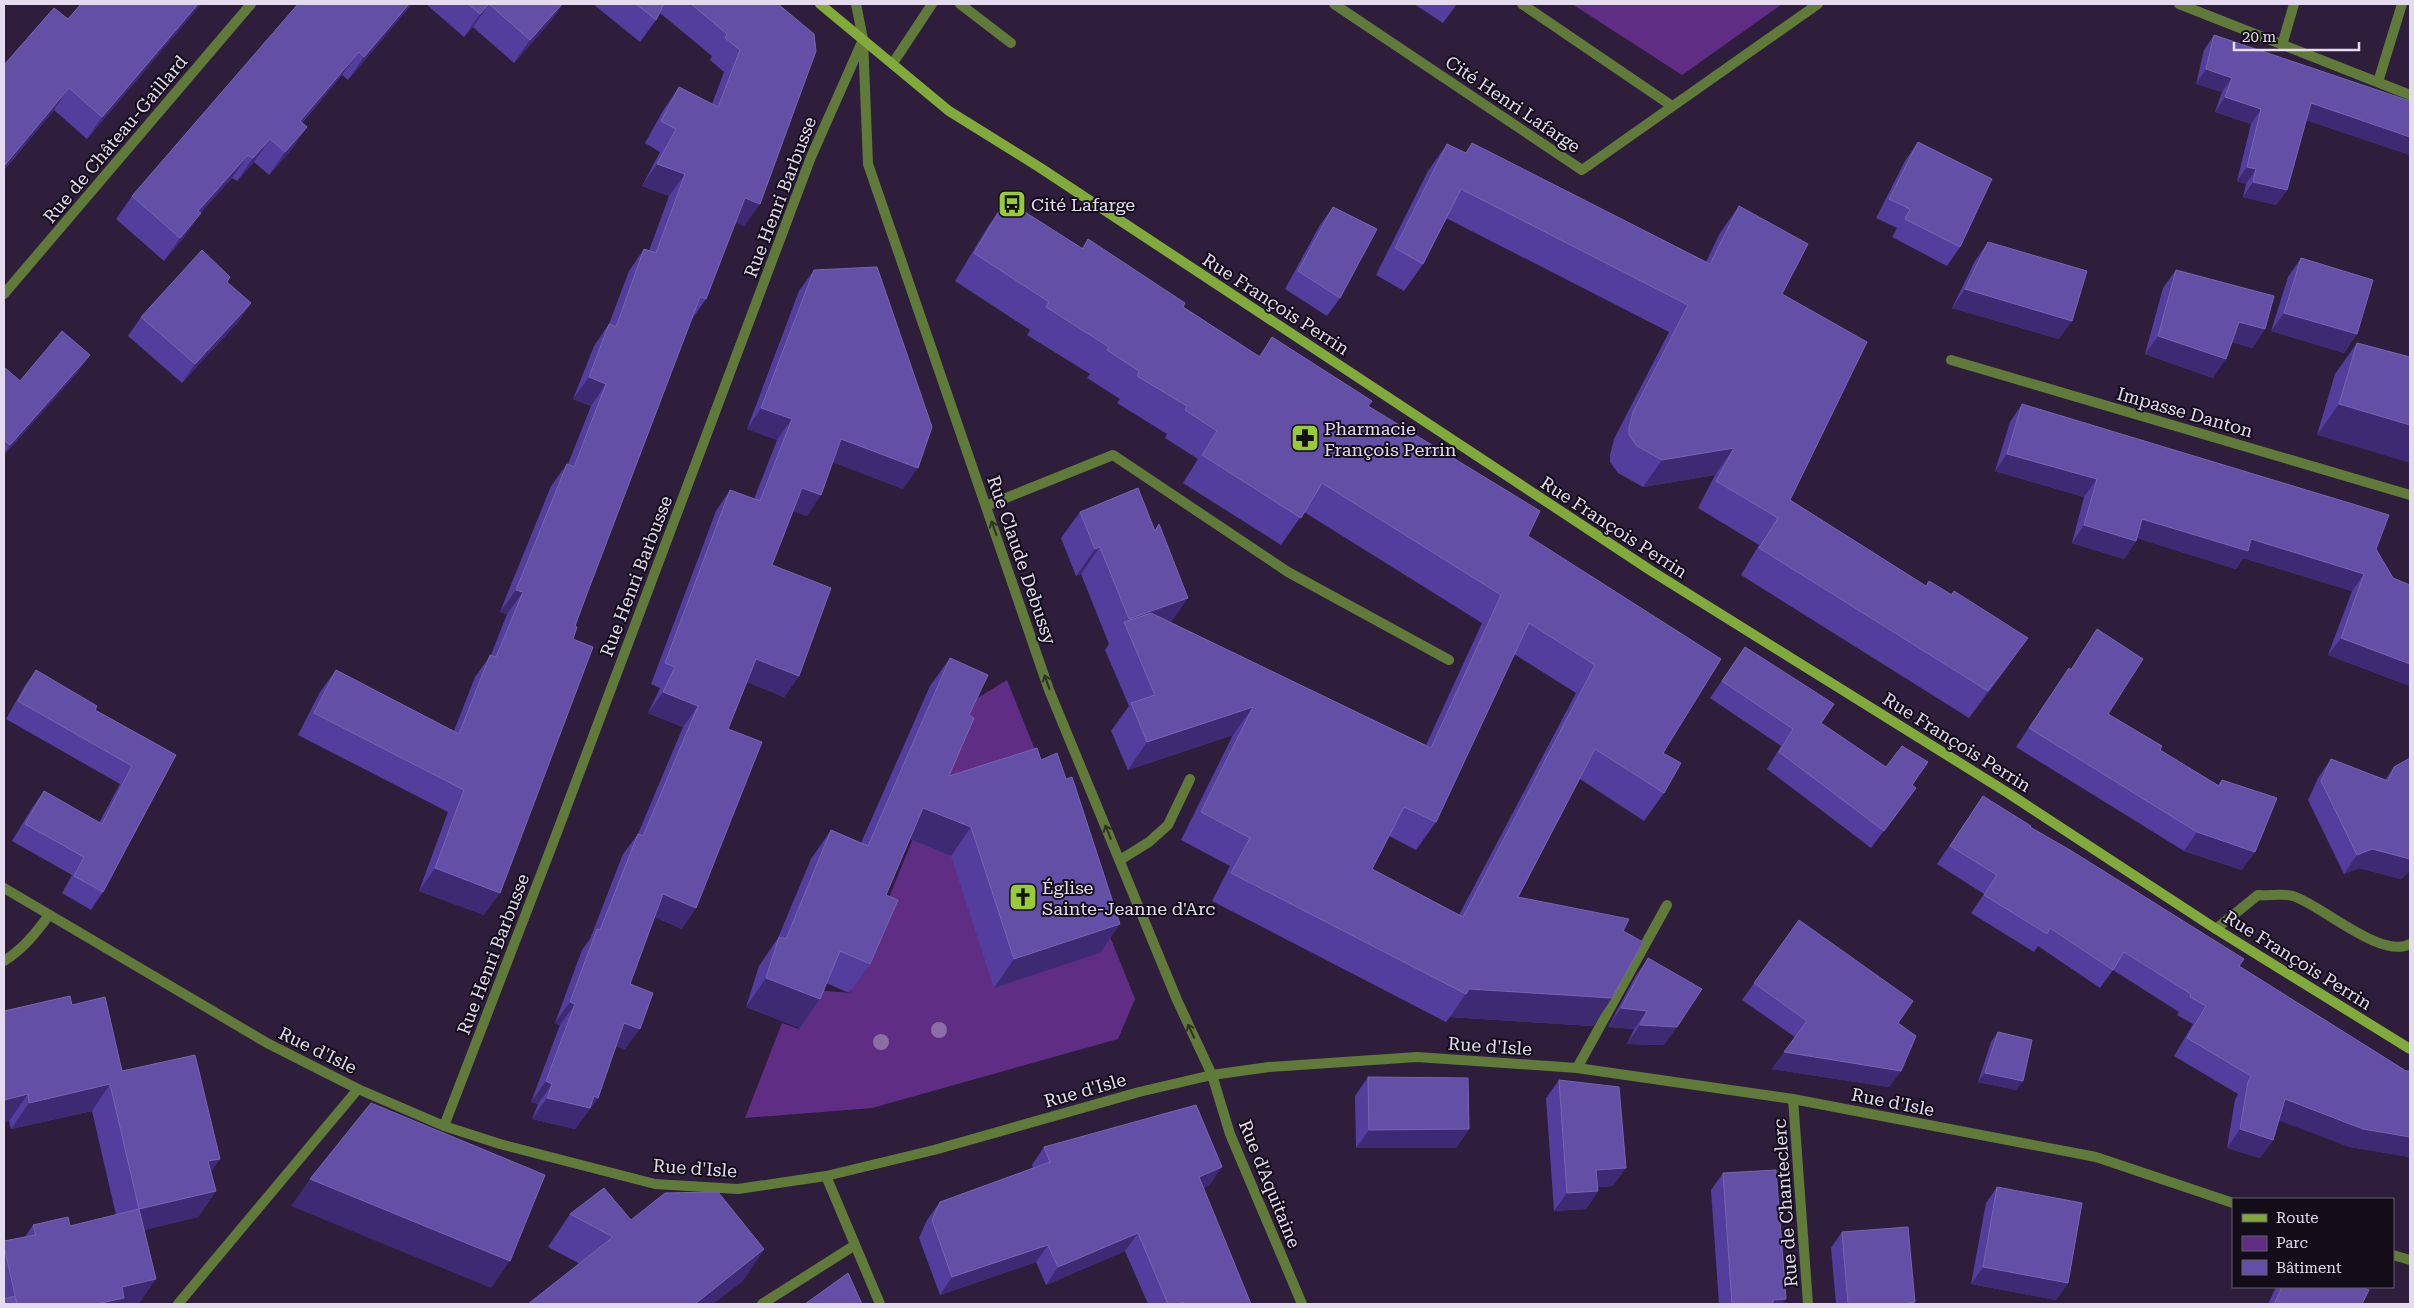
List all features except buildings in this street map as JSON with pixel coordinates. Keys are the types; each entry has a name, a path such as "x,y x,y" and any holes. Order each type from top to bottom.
{"main road":[{"name":"Rue François Perrin","path":"820,4 950,111 1055,178 1653,572 2008,793 2216,930 2410,1049"}],"street":[{"name":"Rue de Château-Gaillard","path":"4,294 251,4"},
{"name":"Rue Claude Debussy","path":"856,4 863,39 868,164 1049,690 1177,1000 1212,1075"},
{"path":"893,64 932,4"},
{"path":"960,4 1011,43"},
{"name":"Cité Henri Lafarge","path":"1334,4 1582,170 1818,4"},
{"path":"1522,4 1672,106"},
{"path":"2179,4 2410,95"},
{"path":"2282,44 2294,4"},
{"path":"2378,82 2402,4"},
{"name":"Rue Henri Barbusse","path":"444,1126 554,843 811,157 863,39"},
{"name":"Impasse Danton","path":"1951,360 2410,495"},
{"path":"986,506 1113,455 1288,572 1449,660"},
{"path":"1120,860 1149,842 1168,825 1190,778"},
{"name":"Rue d'Isle","path":"4,888 267,1043 358,1089 444,1126 500,1144 655,1184 738,1189 826,1176 934,1150 1139,1092 1212,1075 1269,1067 1417,1057 1577,1068 1793,1099 2096,1157 2232,1203"},
{"path":"2216,930 2258,895 2292,896 2371,940 2404,947 2410,944"},
{"path":"1577,1068 1666,904"},
{"path":"4,961 15,954 36,934 48,915"},
{"name":"Rue d'Aquitaine","path":"1212,1075 1230,1134 1302,1304"},
{"path":"178,1304 358,1089"},
{"name":"Rue de Chanteclerc","path":"1793,1099 1808,1304"},
{"path":"826,1176 880,1304"},
{"path":"762,1304 855,1245"},
{"path":"2394,1256 2410,1260"}],"green space":[{"path":"1572,4 1782,4 1682,75"},
{"path":"1007,680 1135,999 1118,1039 872,1108 745,1118 782,1023 799,1029 816,990 850,993 968,704"}],"place":[{"name":"Cité Lafarge","path":"1012,204"},
{"name":"Pharmacie François Perrin","path":"1305,438"},
{"name":"Église Sainte-Jeanne d'Arc","path":"1023,897"}]}
